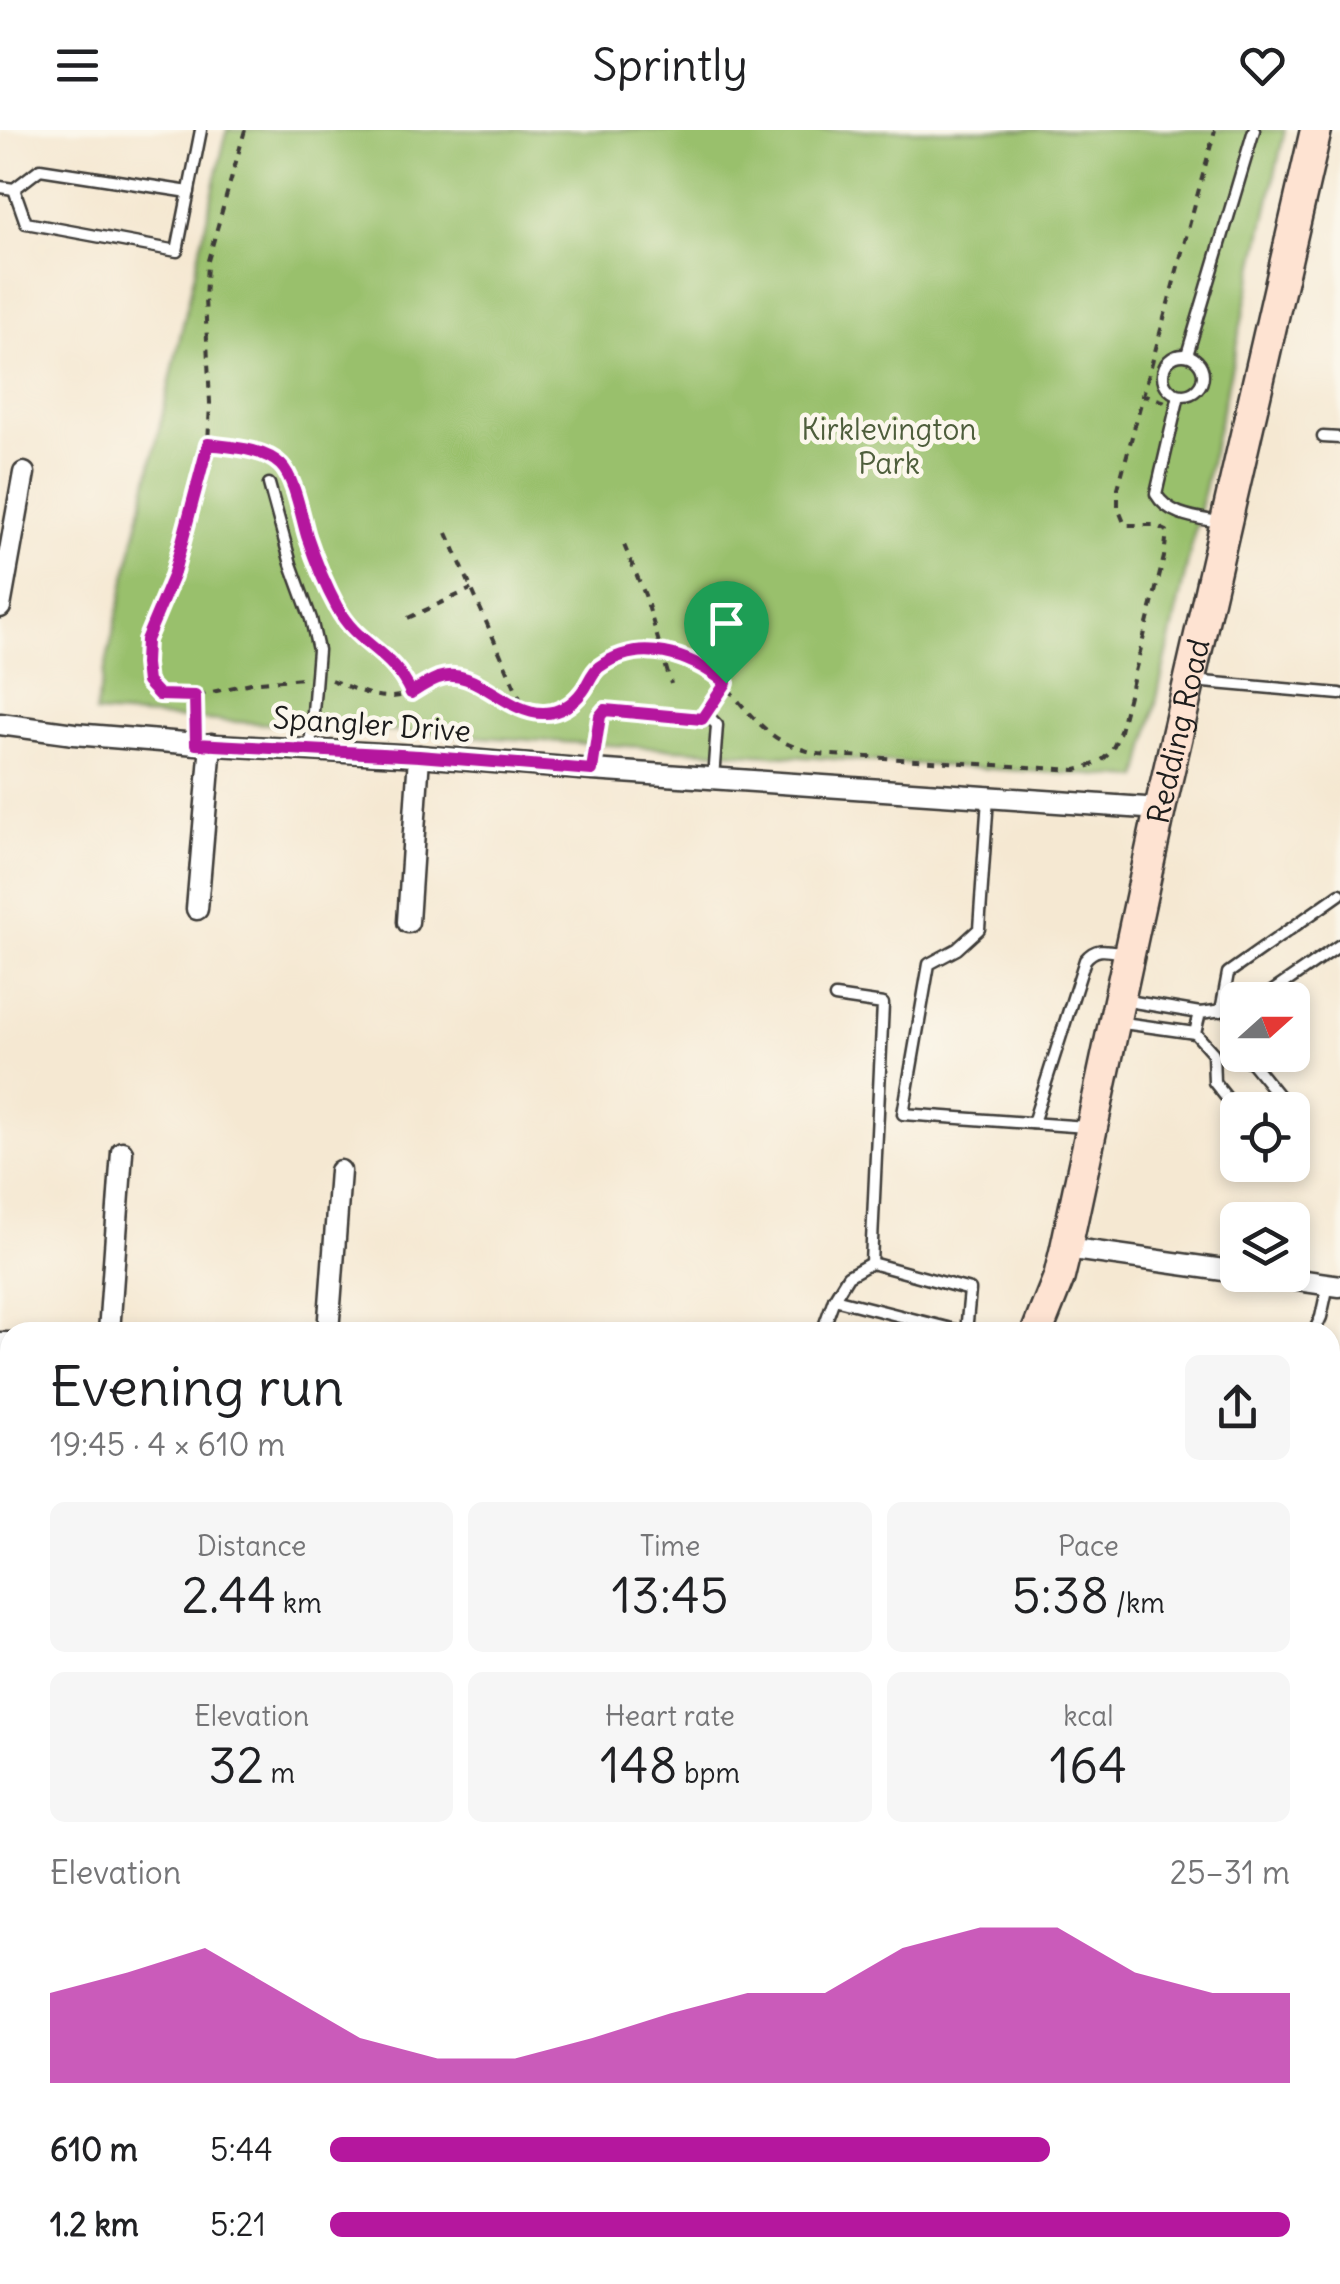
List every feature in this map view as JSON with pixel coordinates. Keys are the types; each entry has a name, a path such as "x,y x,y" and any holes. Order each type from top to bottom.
{"street":[{"name":"Redding Road","path":"1041,1322 1066,1248 1160,810 1316,130"},
{"path":"0,607 24,473"},
{"name":"Spangler Drive","path":"0,724 204,744 310,748 1160,810"},
{"path":"197,909 204,744"},
{"path":"408,922 419,756"},
{"path":"110,1322 122,1152"},
{"path":"329,1322 340,1171"},
{"path":"1066,1248 1220,1269"}],"lane":[{"path":"14,189 26,223 178,250 200,130"},
{"path":"1187,356 1254,130"},
{"path":"0,187 14,189 40,168 189,192"},
{"path":"1187,356 1200,364 1202,380 1194,392 1178,400 1166,386 1163,371 1172,358 1187,356"},
{"path":"1178,400 1156,494 1162,505 1174,512 1226,523"},
{"path":"1324,437 1340,438"},
{"path":"269,484 318,650 310,748"},
{"path":"1190,681 1340,694"},
{"path":"592,770 600,716 605,710 711,719 717,725 713,779"},
{"path":"988,798 979,929 956,949 929,964 903,1114 1092,1128"},
{"path":"1226,982 1228,973 1340,894"},
{"path":"1286,982 1340,944"},
{"path":"1033,1123 1085,960 1090,952 1100,949 1130,954"},
{"path":"835,997 883,1004 871,1263"},
{"path":"1117,1010 1220,1011"},
{"path":"1117,1010 1195,1033 1213,1053 1214,1082 1222,1092"},
{"path":"1195,1033 1200,1012"},
{"path":"1213,1053 1220,1052"},
{"path":"1260,1072 1276,1092"},
{"path":"826,1322 848,1276 871,1263 970,1290 966,1322"},
{"path":"1318,1322 1334,1285"},
{"path":"834,1299 925,1322"}],"path":[{"path":"245,130 207,264 208,444 173,576 146,640 145,664 147,682 159,695 195,696 303,678"},
{"path":"331,680 389,697 411,693 439,678 454,675 516,708 543,714 562,711 582,694 596,668 624,654 652,651 687,658 707,668 726,683 771,734 794,748 818,754 1076,770 1096,764 1113,751 1120,731 1164,557 1167,531 1154,525 1125,525 1118,508 1118,488 1215,130"},
{"path":"1142,394 1178,400"},
{"path":"208,444 270,456 283,466 292,482 309,542 346,625 387,657 402,674 411,693"},
{"path":"447,533 525,710"},
{"path":"624,545 645,595 671,684"},
{"path":"408,618 471,589"},
{"path":"702,719 726,683"},
{"path":"195,696 204,744"}],"green space":[{"name":"Kirklevington Park","path":"227,130 1285,130 1139,778 95,713"}],"route":[{"path":"208,444 270,456 283,466 292,482 309,542 346,625 387,657 402,674 411,693 439,678 454,675 485,688 516,708 543,714 562,711 582,694 596,668 624,654 652,651 687,658 726,683 702,719 605,710 600,716 592,770 310,748 196,744 195,696 159,695 147,682 146,640 173,576 208,444"}]}
